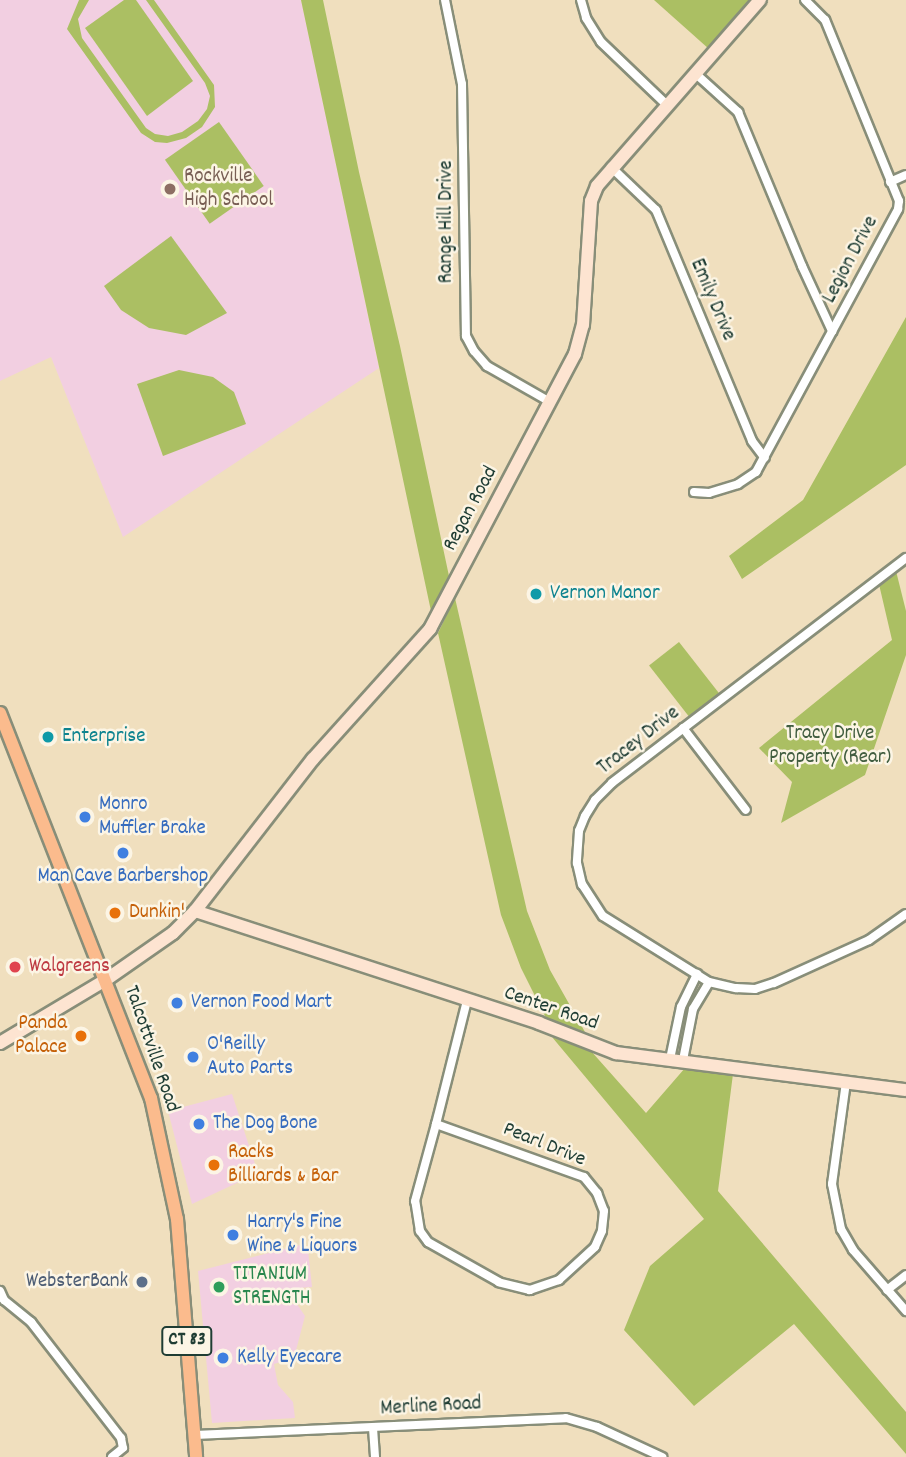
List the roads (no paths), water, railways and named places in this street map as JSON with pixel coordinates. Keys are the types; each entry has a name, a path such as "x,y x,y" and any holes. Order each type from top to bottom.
{"main road":[{"name":"Talcottville Road","path":"0,713 107,979 151,1097 177,1219 196,1457"}],"street":[{"name":"Range Hill Drive","path":"445,0 462,83 466,336 487,366 550,402"},
{"path":"581,0 586,18 601,42 668,106"},
{"name":"Regan Road","path":"0,1043 107,979 173,933 195,911 284,793 430,629 550,402 581,337 591,201 597,186 760,0"},
{"name":"Legion Drive","path":"694,492 709,493 738,484 756,472 898,209 899,201 825,20 805,0"},
{"path":"696,74 738,112 802,267 832,331"},
{"name":"Emily Drive","path":"611,167 656,210 752,441 765,458"},
{"path":"890,182 906,175"},
{"name":"Tracey Drive","path":"709,982 603,916 582,884 577,863 579,831 594,800 612,783 906,558"},
{"path":"683,728 746,810"},
{"name":"Center Road","path":"195,911 539,1023 615,1053 906,1090"},
{"path":"676,1059 693,1009 709,982 755,989 774,983 869,940 906,914"},
{"path":"676,1059 681,1006 697,974"},
{"name":"Pearl Drive","path":"436,1124 584,1177 597,1193 604,1212 602,1231 595,1247 559,1280 530,1290 499,1282 428,1242 420,1231 415,1201 467,1001"},
{"path":"846,1082 832,1184 841,1229 853,1250 906,1311"},
{"path":"887,1290 906,1275"},
{"path":"0,1291 4,1300 31,1322 121,1438 123,1448 112,1457"},
{"name":"Merline Road","path":"195,1435 566,1418 597,1427 662,1457"},
{"path":"373,1428 375,1457"}],"place":[{"name":"Rockville High School","path":"170,189"},
{"name":"Vernon Manor","path":"536,594"},
{"name":"Enterprise","path":"48,737"},
{"name":"Monro Muffler Brake","path":"85,817"},
{"name":"Man Cave Barbershop","path":"123,853"},
{"name":"Dunkin'","path":"115,913"},
{"name":"Walgreens","path":"15,967"},
{"name":"Vernon Food Mart","path":"177,1003"},
{"name":"Panda Palace","path":"81,1036"},
{"name":"O'Reilly Auto Parts","path":"193,1057"},
{"name":"The Dog Bone","path":"199,1124"},
{"name":"Racks Billiards & Bar","path":"214,1165"},
{"name":"Harry's Fine Wine & Liquors","path":"233,1235"},
{"name":"WebsterBank","path":"142,1282"},
{"name":"TITANIUM STRENGTH","path":"219,1287"},
{"name":"Kelly Eyecare","path":"223,1358"}],"park label":[{"name":"Tracy Drive Property (Rear)","path":"830,746"}]}
